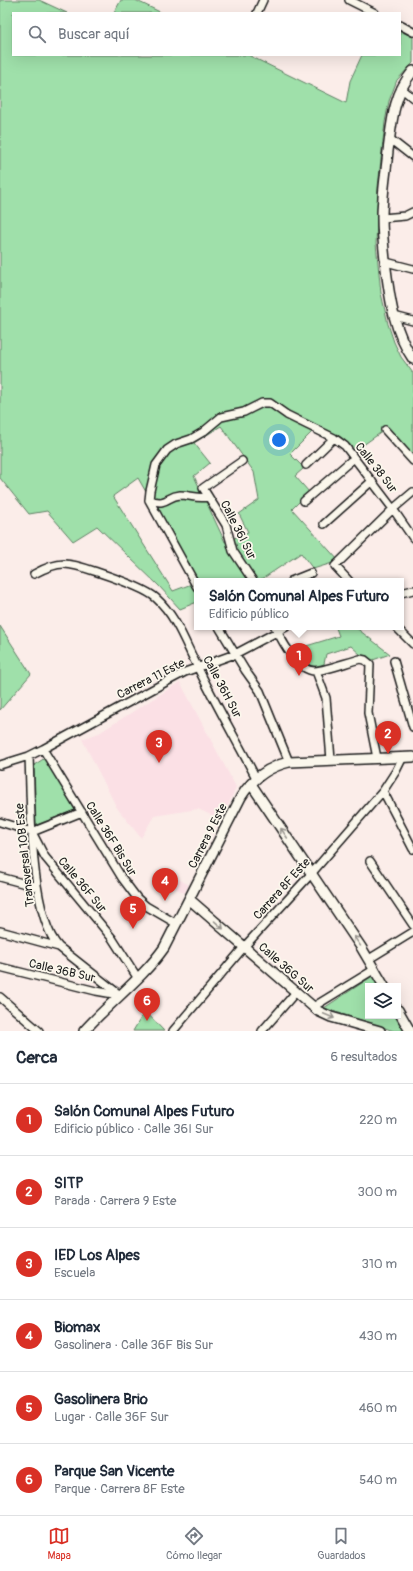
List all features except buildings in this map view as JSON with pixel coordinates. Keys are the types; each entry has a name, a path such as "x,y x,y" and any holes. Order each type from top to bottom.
{"main road":[{"path":"413,71 401,88 395,105 384,186 382,218 386,262 394,316 401,336 413,359"},
{"name":"Carrera 9 Este","path":"84,1031 158,956 177,924 241,797 254,781 274,767 289,762 413,757"},
{"name":"Calle 36H Sur","path":"254,781 311,874 369,959 382,983"},
{"name":"Calle 36G Sur","path":"189,899 313,1007 331,1017 380,1031"},
{"path":"401,1015 410,1031"}],"street":[{"path":"257,12 263,0"},
{"path":"349,0 373,12"},
{"path":"401,26 413,32"},
{"path":"401,88 413,98"},
{"path":"390,139 413,157"},
{"path":"382,218 405,216 413,212"},
{"path":"386,262 413,269"},
{"path":"394,316 413,321"},
{"name":"Calle 38 Sur","path":"150,500 150,491 156,465 167,450 176,444 191,439 203,432 221,417 244,412 262,403 270,403 287,415 334,438 345,446 413,538"},
{"path":"385,430 413,461"},
{"path":"306,465 334,438"},
{"path":"304,501 354,458"},
{"name":"Calle 36I Sur","path":"242,461 203,488 226,525 233,551 251,578"},
{"path":"324,524 372,481"},
{"path":"346,578 334,566 393,509 413,492"},
{"path":"150,500 158,503 180,495 193,498 208,497"},
{"path":"150,500 194,581"},
{"name":"Calle 36H Sur","path":"34,574 49,566 67,564 107,576 155,597 167,610 177,625 254,781"},
{"path":"298,578 311,573"},
{"path":"221,630 260,691 289,762"},
{"name":"Carrera 11 Este","path":"0,765 29,756 44,749 166,682 235,654 274,630"},
{"path":"277,630 296,661 305,668 316,671 360,659 370,664 371,669 368,713 377,758"},
{"path":"399,630 413,644"},
{"path":"394,661 413,727"},
{"path":"316,671 326,698 331,760"},
{"name":"Calle 36F Bis Sur","path":"44,749 113,866 137,898 146,906 177,924"},
{"name":"Transversal 10B Este","path":"29,756 32,832 37,888 47,927 52,938 59,947"},
{"name":"Carrera 8F Este","path":"173,1031 244,947 311,874 383,790 396,771 403,757"},
{"path":"383,790 413,849"},
{"path":"0,822 32,832 82,812"},
{"name":"Calle 36F Sur","path":"32,832 45,857 112,938 137,978"},
{"path":"370,861 413,925"},
{"path":"0,877 37,888"},
{"path":"0,931 59,947 120,995"},
{"path":"369,959 413,932"},
{"name":"Calle 36B Sur","path":"0,968 96,991 120,995"},
{"path":"313,1007 375,969"},
{"path":"262,1031 296,992"},
{"path":"0,997 39,1031"}],"shaded area":[{"path":"180,682 236,787 222,820 198,809 154,816 141,838 117,808 82,739 99,733"},
{"path":"161,869 189,885 184,893 156,877"}],"green space":[{"path":"0,0 39,0 65,12 12,12 12,56 250,56 346,103 350,81 362,56 401,56 401,31 413,37 413,63 397,80 389,101 385,122 378,187 376,244 381,293 388,324 401,357 413,373 413,458 386,429 356,450 341,437 318,426 290,454 304,468 295,476 309,492 292,509 339,561 313,569 301,553 264,578 195,578 138,478 113,496 173,591 194,583 194,603 180,609 159,586 97,526 73,541 47,511 29,514 0,478","holes":["221,426 254,472 259,500 239,514 248,532 225,542 194,476 210,463 194,443"]},
{"path":"121,0 135,0 160,12 115,12"},
{"path":"0,626 31,674 0,710"},
{"path":"337,630 359,630 390,654 370,661 351,646 326,654 324,664 320,665 310,666 297,658 303,647 339,636"},
{"path":"45,758 75,810 36,825 34,765"},
{"path":"374,975 379,983 365,983 365,1019 400,1019 407,1031 394,1031 324,1008"},
{"path":"145,1011 164,1031 133,1031"}],"place":[{"name":"Salón Comunal Alpes Futuro","path":"299,676"},
{"name":"SITP","path":"388,754"},
{"name":"IED Los Alpes","path":"159,763"},
{"name":"Biomax","path":"165,901"},
{"name":"Gasolinera Brio","path":"133,929"},
{"name":"Parque San Vicente","path":"147,1021"}]}
